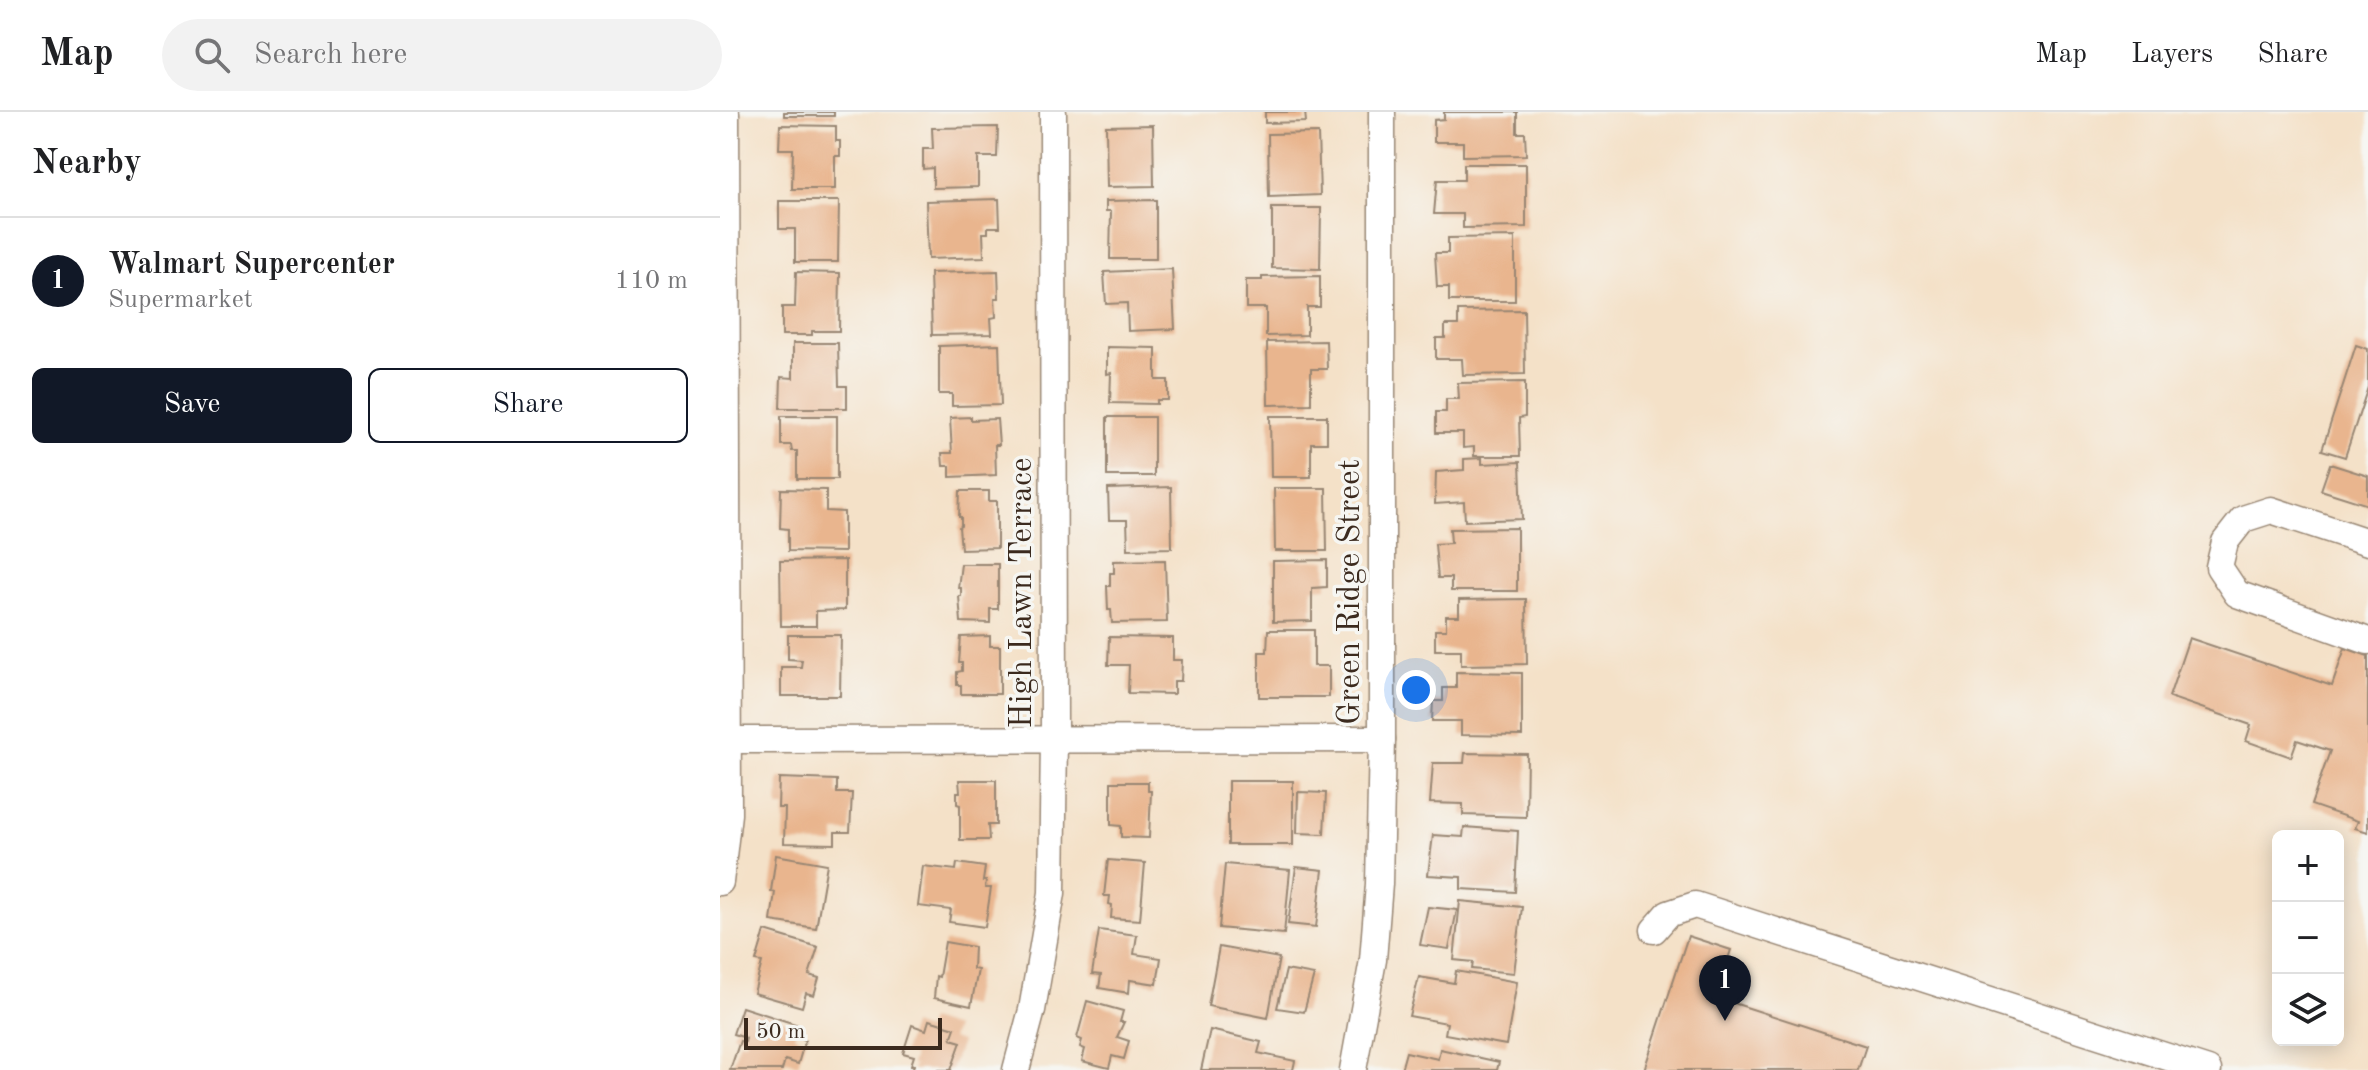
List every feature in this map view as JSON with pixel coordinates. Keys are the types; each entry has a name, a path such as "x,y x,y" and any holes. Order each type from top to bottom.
{"street":[{"path":"720,882 728,814 723,740 726,112"},
{"name":"High Lawn Terrace","path":"1016,1070 1032,1010 1052,893 1053,112"},
{"name":"Green Ridge Street","path":"1353,1070 1374,944 1379,884 1382,739 1382,112"},
{"path":"2368,542 2271,510 2243,519 2225,542 2219,567 2237,594 2368,641"},
{"path":"723,740 1382,739"},
{"path":"1654,930 1668,914 1695,905 2208,1070"}],"building":[{"path":"784,112 834,112 834,116 784,116"},
{"path":"1265,112 1305,112 1306,122 1265,123"},
{"path":"1444,112 1517,112 1517,133 1525,133 1526,155 1463,156 1463,142 1434,142 1434,120 1444,119"},
{"path":"780,125 836,126 840,156 835,156 835,189 792,189 793,149 779,149"},
{"path":"1153,125 1154,186 1107,187 1106,126"},
{"path":"998,127 997,157 978,157 978,187 933,188 933,168 923,169 923,149 933,149 932,128"},
{"path":"1318,133 1320,195 1269,197 1268,134"},
{"path":"1464,164 1526,164 1526,227 1463,228 1463,214 1434,214 1437,180 1464,180"},
{"path":"999,199 1000,227 988,227 988,233 983,233 984,257 928,259 926,201"},
{"path":"1156,200 1156,259 1110,259 1111,211 1106,211 1106,201"},
{"path":"779,201 839,201 838,262 795,262 795,229 779,229"},
{"path":"1272,208 1321,208 1320,269 1272,268"},
{"path":"1515,237 1515,301 1449,301 1449,287 1437,287 1435,253 1448,253 1448,238"},
{"path":"1172,269 1175,329 1128,331 1127,303 1106,304 1104,272"},
{"path":"998,271 999,298 995,298 996,317 991,318 992,334 932,335 930,273"},
{"path":"796,272 840,273 839,331 782,335 782,307 795,307"},
{"path":"1320,276 1320,307 1307,307 1307,335 1266,336 1266,308 1246,308 1246,280"},
{"path":"1524,310 1525,374 1463,375 1462,359 1436,359 1436,338 1445,338 1445,325 1458,325 1458,311"},
{"path":"1326,341 1327,369 1311,369 1311,404 1268,405 1267,342"},
{"path":"793,343 838,343 839,386 847,386 847,408 780,408 781,377 793,378"},
{"path":"999,344 1001,405 952,406 952,394 939,394 939,346"},
{"path":"2356,345 2368,349 2368,387 2345,457 2322,450"},
{"path":"1107,347 1156,348 1156,380 1168,380 1168,400 1157,400 1157,404 1110,403 1111,373 1107,374"},
{"path":"1525,382 1525,417 1519,418 1520,456 1474,456 1474,447 1463,448 1463,433 1436,433 1436,412 1446,412 1446,399 1459,399 1458,383"},
{"path":"781,416 837,416 837,479 797,479 797,451 792,451 791,445 781,445"},
{"path":"1270,416 1327,416 1327,443 1311,443 1311,477 1271,477"},
{"path":"971,417 971,420 997,419 999,445 995,445 996,475 950,477 950,466 943,466 942,453 952,453 950,418"},
{"path":"1107,417 1154,417 1154,476 1107,476"},
{"path":"1482,458 1482,464 1520,462 1522,519 1465,521 1464,502 1435,504 1436,472 1464,470 1464,459"},
{"path":"2330,464 2368,476 2368,505 2321,490"},
{"path":"1171,487 1172,548 1128,549 1127,520 1109,520 1108,489"},
{"path":"1274,488 1326,488 1327,551 1275,551"},
{"path":"781,489 826,490 826,511 844,512 844,552 788,551 788,529 780,528"},
{"path":"960,491 989,491 989,501 997,501 997,548 961,549"},
{"path":"1517,528 1517,591 1451,591 1451,578 1438,578 1435,544 1451,543 1450,529"},
{"path":"845,560 845,610 816,611 816,626 781,626 780,561"},
{"path":"1165,560 1167,622 1112,623 1107,586 1110,586 1110,573 1114,573 1114,561"},
{"path":"1327,560 1327,587 1312,588 1312,621 1273,622 1273,561"},
{"path":"961,564 998,564 998,609 990,609 990,623 961,622 961,588 958,588"},
{"path":"1526,599 1527,664 1461,665 1461,650 1435,650 1435,630 1446,630 1446,616 1459,616 1459,600"},
{"path":"1268,630 1314,630 1314,666 1329,666 1329,697 1259,697 1259,652 1267,652"},
{"path":"788,635 841,635 840,696 781,696 781,667 801,667 802,660 788,659"},
{"path":"990,636 990,646 1000,646 1000,694 961,694 957,672 962,671 962,663 959,663 961,637"},
{"path":"1109,637 1173,638 1173,660 1182,660 1181,681 1174,681 1174,694 1128,693 1129,665 1108,665"},
{"path":"2189,638 2332,686 2345,648 2368,656 2368,832 2355,828 2358,821 2311,805 2330,751 2297,740 2291,757 2246,741 2251,725 2169,697"},
{"path":"1456,672 1522,673 1522,736 1461,735 1461,721 1432,721 1433,701 1443,701 1443,688 1456,688"},
{"path":"1465,753 1527,754 1526,817 1463,815 1463,804 1430,803 1433,763 1464,763"},
{"path":"779,778 837,780 837,793 852,793 850,832 835,832 835,844 784,843 785,808 778,808"},
{"path":"959,780 996,780 996,825 988,825 989,840 960,840"},
{"path":"1228,781 1293,781 1293,845 1228,845"},
{"path":"1111,782 1148,782 1148,791 1151,791 1149,838 1121,837 1121,826 1111,825"},
{"path":"1298,792 1326,793 1324,834 1297,833"},
{"path":"1464,827 1518,831 1515,892 1461,889 1461,877 1428,875 1433,835 1463,837"},
{"path":"776,855 827,864 816,928 771,921"},
{"path":"1108,860 1145,863 1140,920 1111,918 1110,896 1104,896"},
{"path":"957,863 985,867 985,888 991,888 985,927 949,922 951,910 918,906 923,866 956,870"},
{"path":"1225,864 1290,870 1284,934 1219,928"},
{"path":"1296,867 1323,870 1316,927 1288,924"},
{"path":"1460,901 1522,907 1514,973 1472,969 1473,962 1454,960"},
{"path":"1428,907 1457,910 1449,949 1420,945"},
{"path":"1099,930 1137,935 1134,954 1161,958 1157,984 1130,980 1129,993 1099,988 1101,975 1092,974"},
{"path":"765,931 818,947 809,975 819,978 814,995 806,993 802,1007 754,993 762,962 756,961"},
{"path":"1688,936 1731,950 1715,997 1866,1046 1858,1070 1644,1070"},
{"path":"945,942 974,947 973,969 978,970 971,1006 934,998"},
{"path":"1219,947 1279,958 1268,1018 1208,1006"},
{"path":"1286,970 1314,975 1304,1012 1277,1008"},
{"path":"1456,971 1517,982 1506,1045 1445,1034 1447,1023 1409,1016 1419,977 1454,983"},
{"path":"1087,1001 1123,1011 1120,1022 1124,1022 1117,1037 1129,1041 1124,1059 1112,1056 1109,1068 1082,1061 1085,1049 1080,1047 1082,1040 1077,1038"},
{"path":"742,1007 798,1025 794,1036 805,1040 798,1064 785,1060 782,1070 730,1070 740,1041 745,1042 746,1038 733,1034"},
{"path":"929,1020 955,1028 951,1039 961,1042 951,1070 912,1070 914,1056 903,1053 912,1025 926,1030"},
{"path":"1210,1030 1261,1042 1258,1053 1295,1061 1293,1070 1201,1070"},
{"path":"1440,1049 1499,1062 1497,1070 1401,1070 1406,1052 1438,1059"}],"place":[{"name":"Walmart Supercenter","path":"1725,1021"}]}
